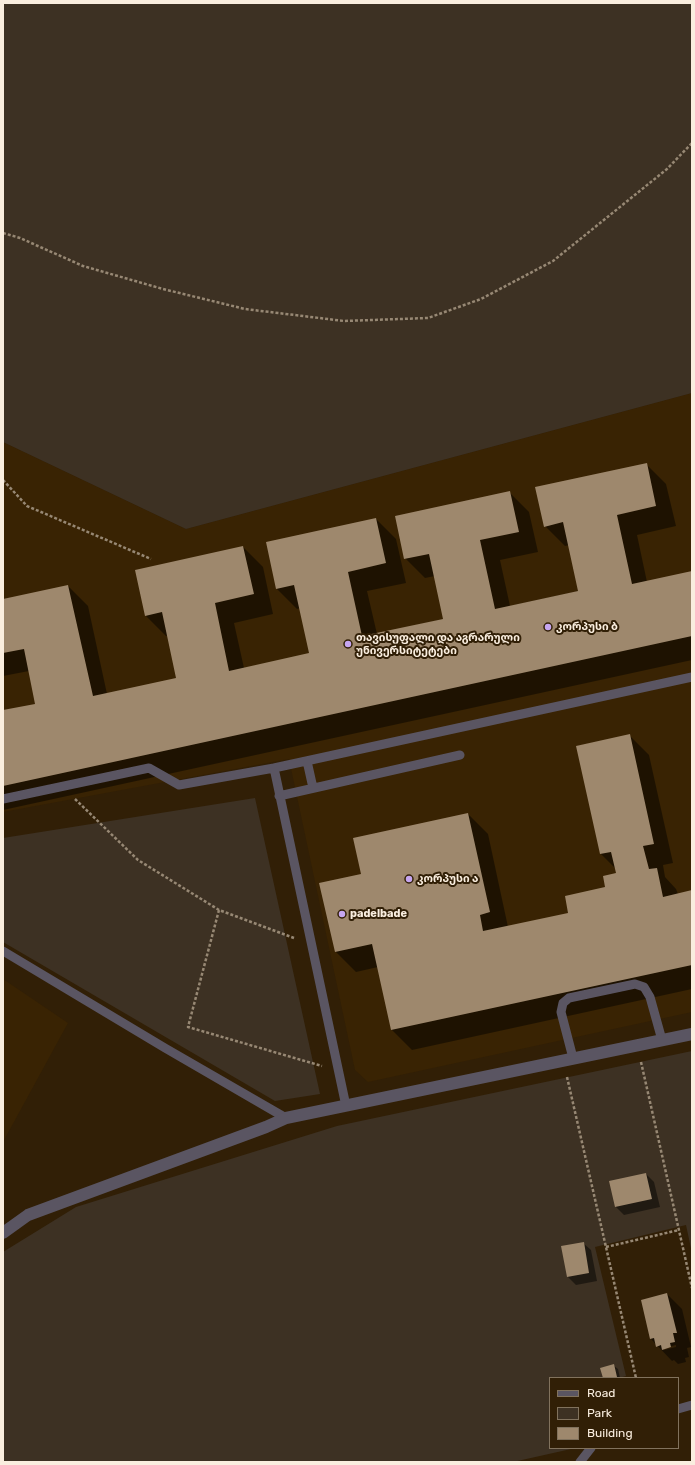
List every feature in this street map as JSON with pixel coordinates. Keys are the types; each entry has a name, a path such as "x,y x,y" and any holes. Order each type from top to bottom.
{"street":[{"path":"3,1232 28,1215 266,1127 286,1118 692,1034"}],"lane":[{"path":"3,799 149,768 179,785 274,768 692,677"},
{"path":"279,796 460,755"},
{"path":"307,761 313,788"},
{"path":"274,768 346,1106"},
{"path":"3,950 165,1048 286,1118"},
{"path":"568,1059 561,1012 563,1003 569,998 635,984 644,987 650,997 662,1040"},
{"path":"679,1409 692,1405"},
{"path":"580,1462 590,1449"}],"path":[{"path":"3,234 20,238 83,266 163,289 245,309 344,321 428,318 481,299 553,261 667,169 692,142"},
{"path":"3,480 27,506 152,559"},
{"path":"62,787 138,860 219,910 311,945"},
{"path":"219,910 188,1027 338,1071"},
{"path":"637,1045 692,1288"},
{"path":"568,1059 606,1247 636,1377"},
{"path":"606,1247 679,1230"}],"shaded area":[{"name":"თავისუფალი და აგრარული უნივერსიტეტები","path":"692,393 692,1012 368,1082 355,1070 289,759 3,812 3,442 186,529"},
{"path":"3,979 68,1023 3,1142"}],"green space":[{"path":"3,3 692,3 692,393 186,529 3,442"},
{"path":"255,798 320,1094 275,1101 3,942 3,838"},
{"path":"692,1051 692,1253 686,1225 595,1247 626,1376 549,1377 549,1449 571,1449 513,1462 3,1462 3,1252 76,1207 337,1126"}],"building":[{"name":"კორპუსი ბ","path":"647,463 656,506 617,515 632,584 692,571 692,636 3,786 3,710 35,704 24,649 3,653 3,599 68,585 93,696 176,678 162,612 145,616 135,570 243,546 254,594 215,603 229,671 309,653 294,585 276,589 266,542 376,518 386,563 348,572 362,636 443,619 429,554 404,559 395,516 510,491 519,532 480,540 495,609 578,591 563,522 544,527 535,487"},
{"name":"კორპუსი ა","path":"630,734 654,844 643,846 649,869 657,868 663,897 692,890 692,965 391,1030 372,944 335,952 319,883 361,874 353,838 468,813 490,912 480,915 483,931 568,913 565,896 605,887 603,876 616,873 611,852 600,854 576,746"},
{"path":"646,1173 652,1199 615,1207 609,1181"},
{"path":"584,1242 589,1273 567,1277 561,1246"},
{"path":"667,1293 677,1333 673,1333 675,1342 670,1343 671,1347 662,1350 661,1345 656,1347 654,1338 650,1339 641,1300"},
{"path":"614,1364 617,1377 603,1377 600,1368"}],"place":[{"name":"კორპუსი ბ","path":"548,627"},
{"name":"თავისუფალი და აგრარული უნივერსიტეტები","path":"348,644"},
{"name":"კორპუსი ა","path":"409,879"},
{"name":"padelbade","path":"342,914"}]}
